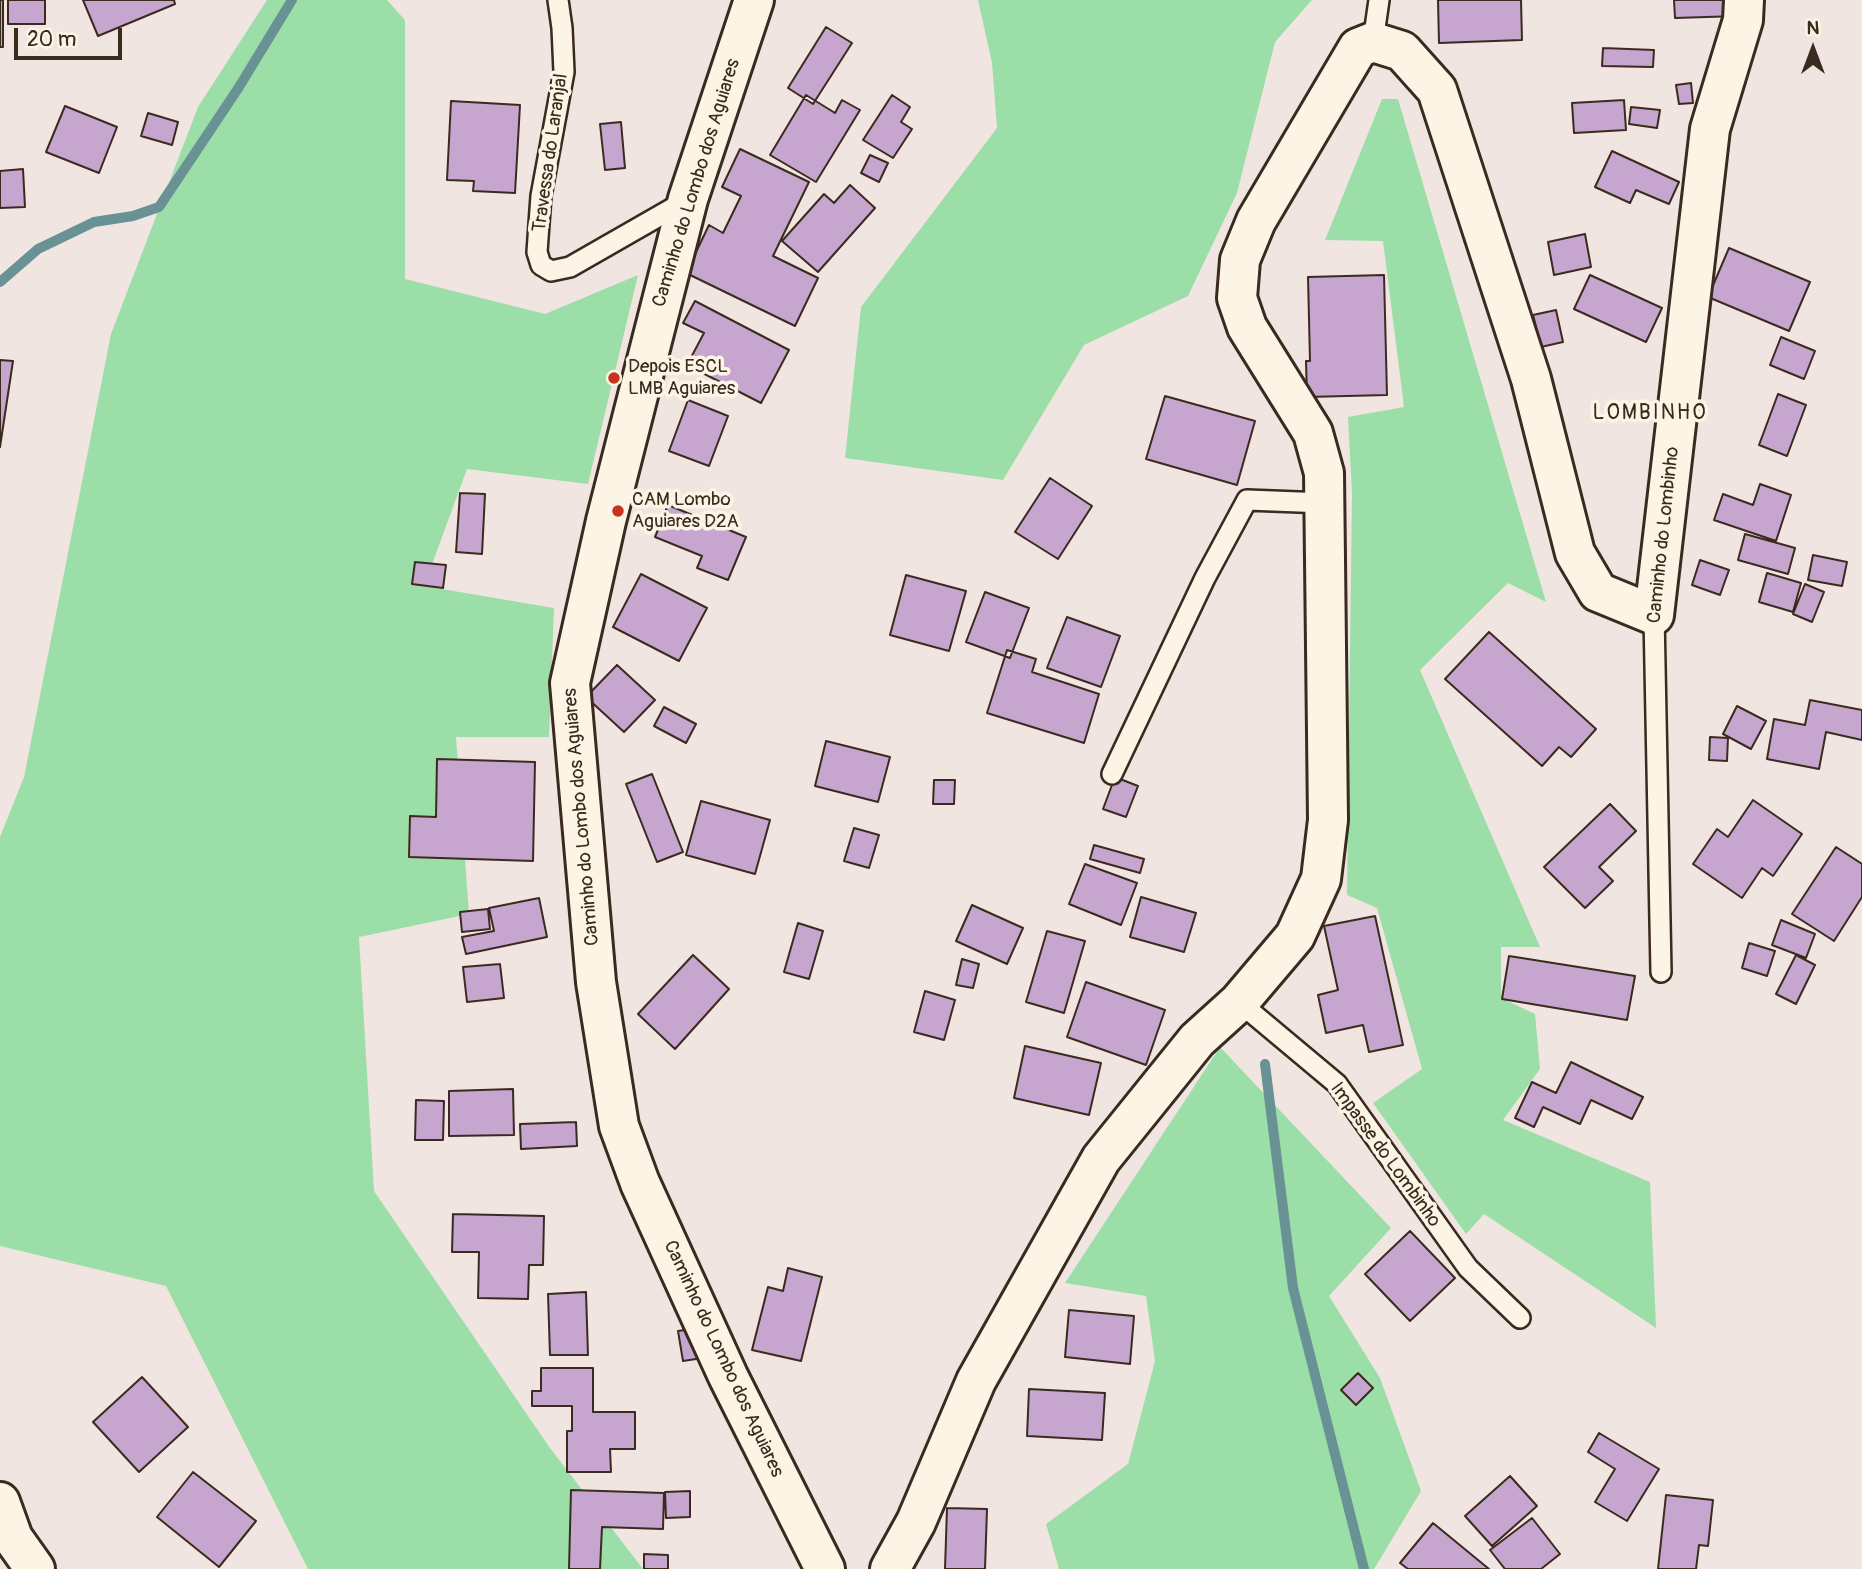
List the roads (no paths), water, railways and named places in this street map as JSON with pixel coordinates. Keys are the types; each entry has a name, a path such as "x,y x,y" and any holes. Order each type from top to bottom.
{"street":[{"name":"Caminho do Lombo dos Aguiares","path":"754,0 688,199 606,521 570,683 596,982 619,1126 640,1183 729,1376 825,1569"},
{"name":"Caminho do Lombinho","path":"1654,615 1710,129 1753,7"},
{"path":"890,1569 916,1522 976,1381 1101,1159 1197,1040 1239,1003 1295,936 1321,879 1328,820 1324,473 1313,433 1247,327 1237,298 1240,260 1256,221 1358,48 1374,42 1402,51 1437,90 1531,379 1575,553 1598,592 1654,615"},
{"path":"0,1502 13,1538 35,1569"}],"lane":[{"name":"Travessa do Laranjal","path":"558,0 564,72 541,196 537,253 541,265 551,271 570,267 688,199"},
{"path":"1374,42 1379,0"},
{"path":"1112,774 1205,578 1247,500 1325,503"},
{"name":"Caminho do Lombinho","path":"1654,615 1661,972"},
{"name":"Impasse do Lombinho","path":"1239,1003 1336,1084 1468,1268 1520,1318"}],"waterway":[{"path":"0,282 38,249 94,222 133,216 159,207 239,87 292,0"},
{"path":"1265,1064 1293,1288 1364,1569"}],"place":[{"name":"Depois ESCL LMB Aguiares","path":"614,378"},
{"name":"CAM Lombo Aguiares D2A","path":"618,511"}],"district":[{"name":"LOMBINHO","path":"1650,414"}]}
